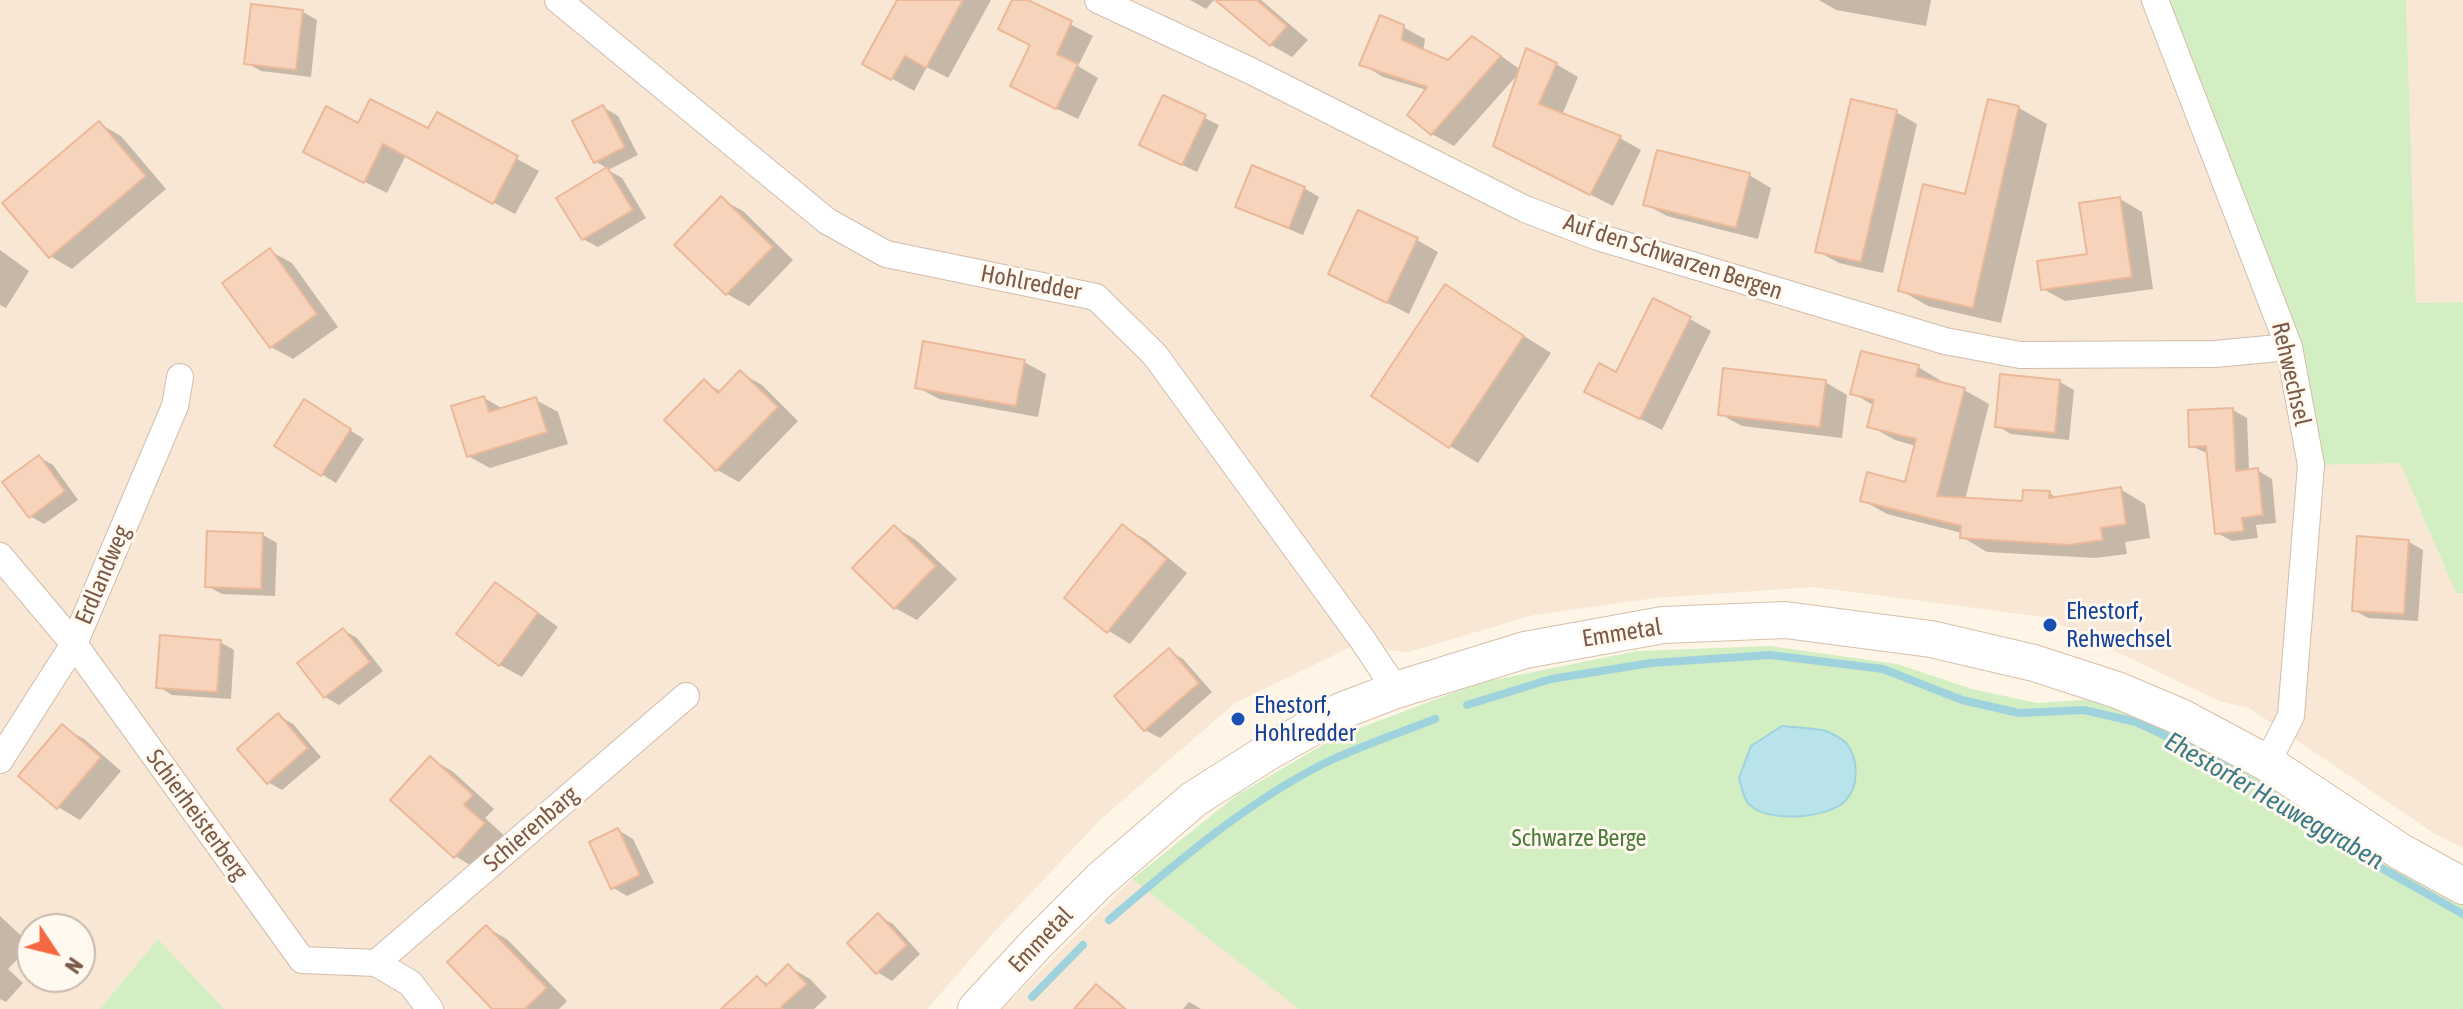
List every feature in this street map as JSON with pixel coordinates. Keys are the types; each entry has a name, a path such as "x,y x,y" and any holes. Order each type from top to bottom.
{"main road":[{"name":"Emmetal","path":"976,1009 1100,880 1194,799 1341,711 1396,690 1525,650 1663,625 1785,620 1931,639 2034,663 2117,690 2181,717 2267,763 2425,867 2463,886"}],"street":[{"name":"Hohlredder","path":"558,0 827,221 886,254 1096,297 1155,355 1396,690"},
{"name":"Auf den Schwarzen Bergen","path":"1098,0 1251,71 1525,209 1598,237 1945,341 2020,355 2215,354 2289,347"},
{"name":"Rehwechsel","path":"2155,0 2289,347 2311,465 2291,716 2267,763"},
{"name":"Erdlandweg","path":"0,760 74,644 175,406 180,377"},
{"name":"Schierheisterberg","path":"0,556 74,644 302,960 376,963 410,983 430,1009"},
{"name":"Schierenbarg","path":"376,963 686,696"}],"shaded area":[{"path":"0,0 2155,0 2400,463 2456,593 2463,593 2463,848 2435,834 2249,708 2219,701 2044,617 1814,587 1655,598 1534,615 1408,652 1351,647 1235,703 1101,819 996,930 927,1009 224,1009 158,940 100,1009 0,1009"},
{"path":"2406,0 2463,0 2463,302 2416,303"},
{"path":"1132,879 1299,1009 1002,1009"}],"green space":[{"path":"2155,0 2406,0 2416,303 2463,302 2463,593 2456,593 2400,463 2311,465 2289,346"},
{"name":"Schwarze Berge","path":"1770,646 1897,664 1972,689 2037,703 2093,699 2132,712 2242,766 2463,902 2463,1009 1299,1009 1132,879 1237,795 1336,737 1479,683 1637,651"},
{"path":"158,939 224,1009 100,1009"}],"water":[{"path":"1782,726 1826,731 1847,744 1854,758 1856,773 1853,788 1845,801 1824,812 1795,816 1767,814 1747,802 1739,778 1751,746"}],"building":[{"path":"897,0 963,0 926,68 905,56 891,80 862,64"},
{"path":"1012,0 1028,0 1072,21 1057,54 1078,64 1056,109 1010,86 1030,45 998,29"},
{"path":"1215,0 1257,0 1287,26 1270,46"},
{"path":"251,4 303,10 296,70 244,64"},
{"path":"1380,15 1404,25 1402,40 1448,60 1472,36 1501,56 1431,135 1407,115 1427,87 1359,65"},
{"path":"1526,48 1557,63 1539,104 1621,136 1590,195 1493,146"},
{"path":"1163,95 1206,115 1182,165 1139,145"},
{"path":"370,99 428,128 437,112 518,156 493,204 383,144 364,183 303,152 326,106 358,123"},
{"path":"1851,99 1897,110 1861,262 1815,252"},
{"path":"1988,99 2019,106 1973,308 1898,291 1923,184 1965,194"},
{"path":"603,105 625,147 594,163 572,121"},
{"path":"99,121 146,176 49,258 2,203"},
{"path":"1657,150 1750,173 1736,228 1643,205"},
{"path":"1252,165 1305,187 1289,228 1235,207"},
{"path":"607,167 633,210 582,240 556,198"},
{"path":"721,196 773,247 726,295 674,245"},
{"path":"2120,197 2132,277 2041,290 2037,261 2087,254 2079,203"},
{"path":"1358,210 1418,238 1387,303 1328,274"},
{"path":"270,248 317,314 270,348 222,283"},
{"path":"1445,284 1524,336 1449,448 1371,396"},
{"path":"1653,298 1691,317 1640,419 1584,392 1599,363 1616,372"},
{"path":"923,341 1025,360 1016,406 915,388"},
{"path":"1861,351 1919,365 1916,376 1965,388 1937,496 2022,501 2023,490 2050,491 2049,498 2121,487 2126,524 2101,528 2103,540 2069,545 1960,538 1961,526 1860,501 1867,472 1905,482 1916,439 1867,427 1874,400 1850,394"},
{"path":"1723,368 1826,380 1820,427 1718,415"},
{"path":"740,370 778,407 716,471 664,420 704,379 718,393"},
{"path":"2000,374 2060,380 2055,433 1995,427"},
{"path":"484,396 489,412 536,397 547,432 467,457 451,406"},
{"path":"304,399 351,429 321,476 274,446"},
{"path":"2233,408 2236,471 2258,468 2263,515 2242,518 2244,531 2215,534 2206,446 2189,447 2188,410"},
{"path":"39,455 65,491 29,518 2,482"},
{"path":"1122,524 1167,559 1107,633 1064,598"},
{"path":"894,525 936,566 894,609 852,568"},
{"path":"207,531 263,533 261,589 205,587"},
{"path":"2357,536 2409,540 2404,614 2352,611"},
{"path":"495,582 538,613 499,666 456,634"},
{"path":"343,628 370,662 324,698 297,663"},
{"path":"160,635 221,640 217,692 156,688"},
{"path":"1169,648 1199,683 1144,731 1114,696"},
{"path":"278,713 308,748 267,784 237,749"},
{"path":"62,724 101,757 57,809 18,776"},
{"path":"430,756 473,795 464,805 485,823 454,858 390,800"},
{"path":"618,828 640,875 611,889 589,842"},
{"path":"878,913 907,945 876,974 847,943"},
{"path":"486,925 547,988 525,1009 492,1009 447,962"},
{"path":"788,964 807,984 781,1007 783,1009 721,1009 757,976 766,986"},
{"path":"1096,984 1125,1009 1074,1009"}],"waterway":[{"name":"Ehestorfer Heuweggraben","path":"1467,705 1551,679 1651,663 1770,655 1883,669 1962,700 2019,713 2084,710 2136,722 2194,749 2263,789 2367,860 2463,914"},
{"name":"Ehestorfer Heuweggraben","path":"1109,920 1210,836 1264,798 1349,752 1435,719"},
{"name":"Ehestorfer Heuweggraben","path":"1032,997 1083,945"}],"place":[{"name":"Ehestorf, Rehwechsel","path":"2050,625"},
{"name":"Ehestorf, Hohlredder","path":"1238,719"}]}
